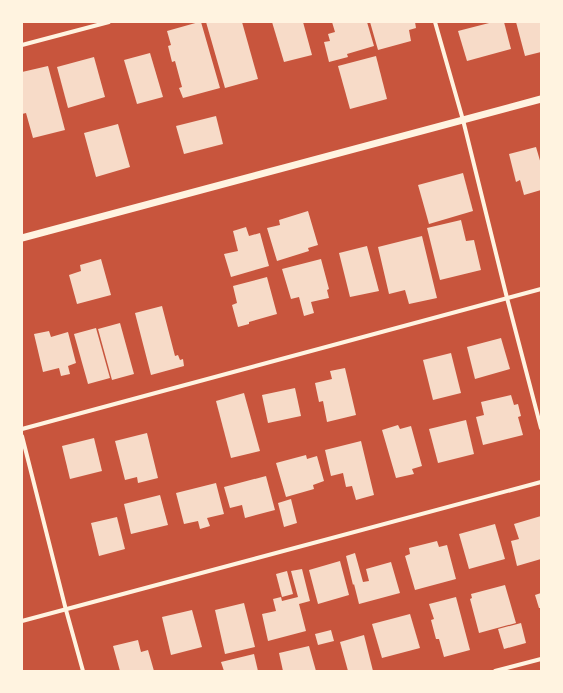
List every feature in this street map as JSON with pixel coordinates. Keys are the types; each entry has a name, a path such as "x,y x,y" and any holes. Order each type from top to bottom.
{"street":[{"path":"22,45 109,22"},
{"path":"435,22 463,120 541,428"},
{"path":"22,238 541,99"},
{"path":"22,429 541,289"},
{"path":"22,436 83,671"},
{"path":"22,621 541,482"},
{"path":"495,671 541,659"}],"building":[{"path":"201,22 220,88 183,98 179,88 182,87 175,61 172,62 168,46 171,45 167,31"},
{"path":"206,22 242,22 258,79 225,88"},
{"path":"272,22 303,22 312,55 284,62"},
{"path":"332,22 367,22 374,46 347,54 348,57 329,62 324,42 330,41 328,34 335,32"},
{"path":"370,22 415,22 416,28 409,30 411,41 378,50"},
{"path":"493,22 504,22 511,49 467,61 458,31"},
{"path":"516,22 541,22 541,52 525,56"},
{"path":"150,53 163,97 137,104 124,60"},
{"path":"376,56 387,99 350,109 338,66"},
{"path":"94,57 105,97 68,108 57,67"},
{"path":"48,66 65,130 33,138 26,113 22,114 22,72"},
{"path":"216,116 223,144 184,154 176,126"},
{"path":"118,124 130,167 96,177 84,133"},
{"path":"536,147 541,164 541,190 524,195 520,180 516,182 509,154"},
{"path":"463,173 473,211 429,224 418,185"},
{"path":"308,211 318,245 308,248 309,251 277,261 267,228 280,225 279,220"},
{"path":"461,220 466,241 474,240 481,270 440,280 427,228"},
{"path":"246,227 249,236 260,233 269,266 231,277 224,254 238,251 233,231"},
{"path":"422,236 437,298 409,304 405,290 389,294 378,247"},
{"path":"367,246 379,291 350,297 339,253"},
{"path":"101,259 111,295 77,304 69,275 81,271 80,265"},
{"path":"321,259 329,289 327,290 329,298 311,302 314,313 304,316 299,297 291,299 282,269"},
{"path":"267,277 277,314 249,322 249,324 238,327 232,305 237,303 233,286"},
{"path":"162,306 175,356 178,355 180,360 183,359 184,366 151,375 135,313"},
{"path":"120,323 134,374 112,380 98,329"},
{"path":"96,328 110,378 88,384 74,334"},
{"path":"49,331 51,337 68,332 76,363 68,366 70,374 61,376 59,368 43,372 34,334"},
{"path":"501,338 510,369 475,379 467,347"},
{"path":"451,353 461,393 433,400 423,360"},
{"path":"345,368 356,415 327,422 323,401 319,402 315,383 332,379 330,371"},
{"path":"295,388 301,416 268,423 262,395"},
{"path":"244,393 260,451 231,458 216,401"},
{"path":"511,395 514,405 518,404 521,416 518,417 523,435 483,445 476,417 484,415 481,402"},
{"path":"466,420 474,454 438,463 429,429"},
{"path":"398,425 400,429 411,426 422,466 412,469 414,474 396,478 382,430"},
{"path":"147,433 158,478 138,483 137,477 125,480 115,441"},
{"path":"94,438 102,471 70,479 62,446"},
{"path":"361,441 374,495 356,500 352,486 346,487 343,473 331,476 325,450"},
{"path":"306,455 307,459 317,456 324,481 313,485 314,489 286,497 276,463"},
{"path":"266,476 275,510 245,518 242,505 230,508 224,487"},
{"path":"216,483 224,514 207,518 210,526 200,529 198,521 184,524 176,493"},
{"path":"160,495 168,525 131,534 124,504"},
{"path":"291,499 297,523 284,527 278,503"},
{"path":"541,516 541,559 517,566 511,541 519,539 514,524"},
{"path":"117,517 125,549 99,556 91,523"},
{"path":"495,524 505,559 469,569 459,534"},
{"path":"437,541 439,547 447,545 456,579 415,590 405,556 410,554 409,548"},
{"path":"355,553 363,582 369,581 366,569 391,562 400,593 359,604 346,556"},
{"path":"340,561 349,595 318,604 309,570"},
{"path":"302,569 310,601 299,604 306,631 268,641 262,614 276,611 273,599 281,597 282,601 298,597 291,571"},
{"path":"287,571 293,594 282,597 276,574"},
{"path":"505,585 516,623 479,633 470,599 472,598 471,594"},
{"path":"541,593 541,608 539,608 535,595"},
{"path":"456,597 470,650 444,657 439,639 436,639 431,620 434,619 429,604"},
{"path":"244,603 255,647 225,654 215,610"},
{"path":"192,610 202,647 171,655 162,617"},
{"path":"410,614 420,648 382,658 372,624"},
{"path":"521,623 526,643 504,649 498,629"},
{"path":"331,630 334,641 318,645 315,634"},
{"path":"364,635 373,671 348,671 340,642"},
{"path":"138,640 141,652 148,650 154,671 120,671 113,646"},
{"path":"309,646 316,671 283,671 279,653"},
{"path":"254,654 258,671 224,671 221,662"}]}
